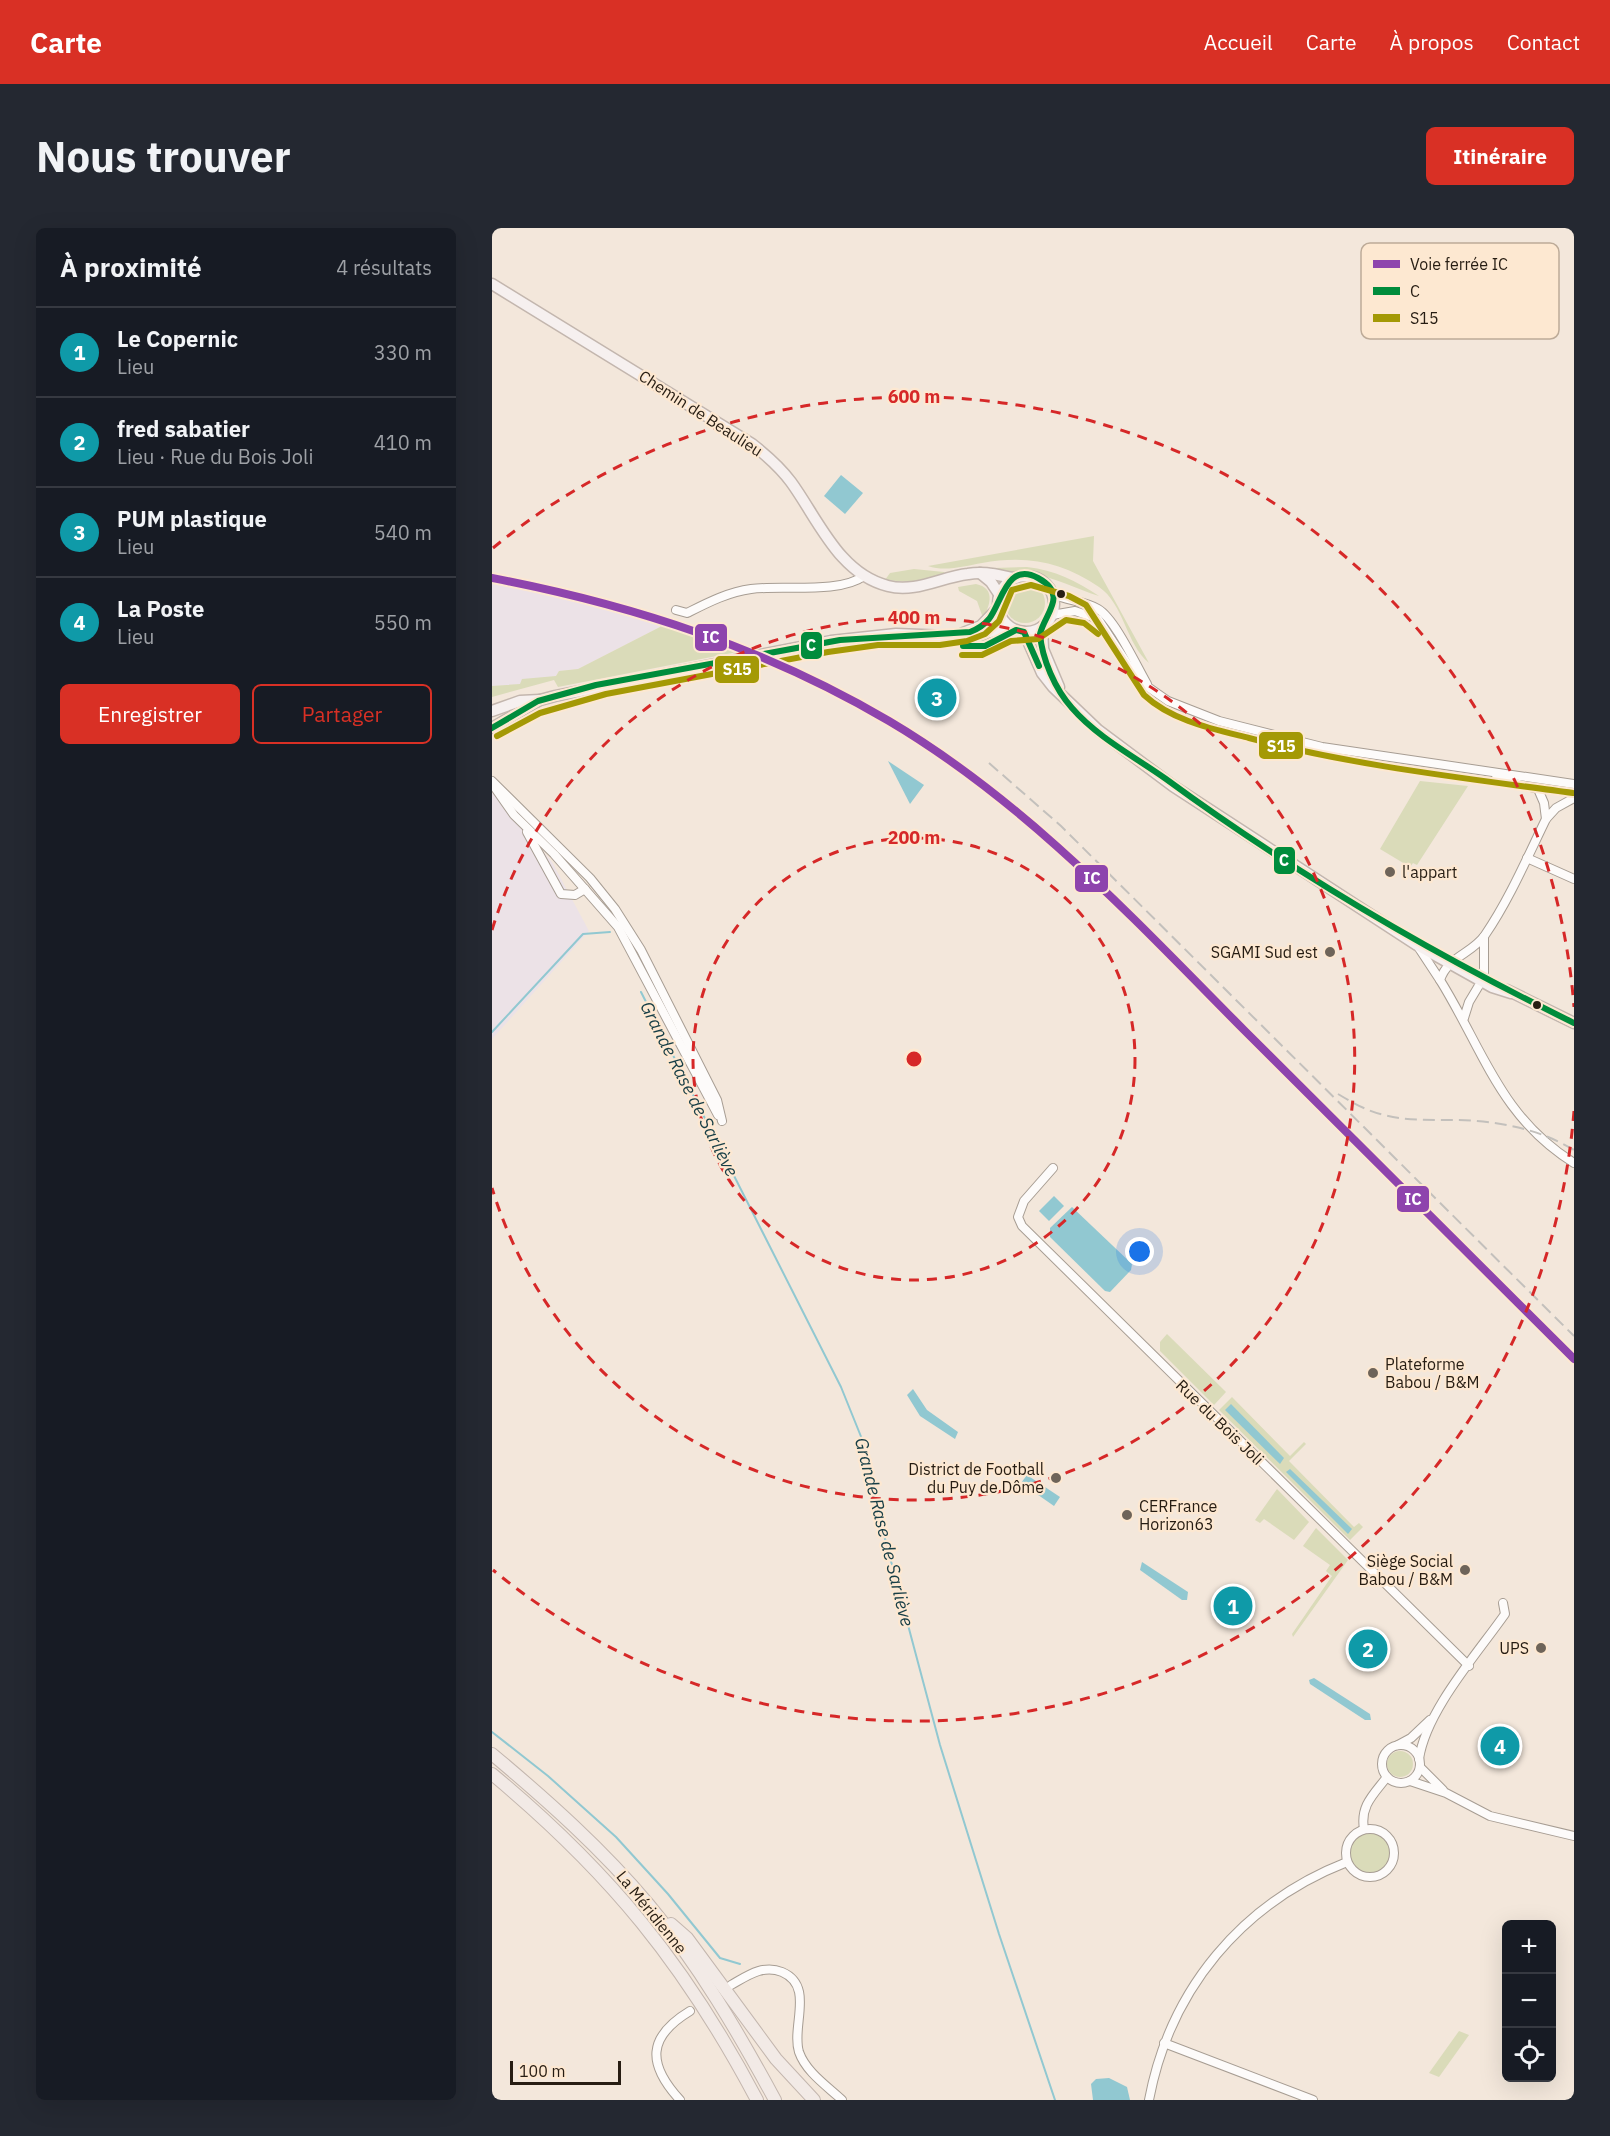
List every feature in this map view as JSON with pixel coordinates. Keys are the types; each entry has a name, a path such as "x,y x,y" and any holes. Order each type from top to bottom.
{"highway":[{"name":"La Méridienne","path":"492,1754 567,1819 650,1906 721,2005 775,2100"},
{"name":"La Méridienne","path":"492,1774 555,1829 632,1908 695,1993 757,2100"},
{"path":"650,1906 687,1938 776,2059 814,2100"}],"main road":[{"name":"Chemin de Beaulieu","path":"492,284 752,444 781,469 841,555 864,576 888,586 902,588 980,573 1013,578"},
{"path":"980,573 991,582 999,594"},
{"path":"1032,576 1042,580 1053,594 1052,615 1042,627 1023,632 1009,627 1001,618 998,608 999,594 1013,578 1032,576"},
{"path":"957,635 981,626 998,608"},
{"path":"492,711 520,701 540,700 780,650 881,635 984,636 1009,627"},
{"path":"1042,627 1041,641 1050,669 1067,701"},
{"path":"1023,632 1042,673 1067,701 1098,730 1173,786 1414,943 1574,1023"},
{"path":"492,728 540,700"}],"street":[{"path":"676,610 687,613 718,598 750,589 848,585 864,576"},
{"path":"1053,594 1067,601 1092,606 1106,615 1149,687"},
{"path":"1052,615 1075,611 1098,619 1131,672 1159,696 1192,711 1264,734 1322,747 1574,784"},
{"path":"1458,767 1538,789 1544,802 1546,819"},
{"path":"492,782 590,878 629,930 717,1100 722,1121 630,946 608,914 525,826 497,793 492,782"},
{"path":"1440,980 1444,970 1451,962 1484,937 1546,819 1556,808 1574,798"},
{"path":"525,826 561,894 575,895 587,892"},
{"path":"1527,858 1574,879"},
{"path":"1464,1018 1469,1002 1482,979 1484,937"},
{"path":"1414,943 1464,1018 1485,1066 1506,1101 1542,1140 1574,1163"},
{"name":"Rue du Bois Joli","path":"1053,1168 1024,1201 1018,1217 1022,1226 1469,1666"},
{"path":"1503,1603 1505,1614 1432,1718 1411,1738 1388,1749 1383,1757 1382,1768 1387,1778 1398,1783 1410,1781 1446,1793 1490,1815 1574,1836"},
{"path":"1410,1781 1420,1763 1421,1745 1432,1718"},
{"path":"1398,1745 1409,1746 1420,1763 1446,1793"},
{"path":"1364,1829 1362,1818 1367,1800 1387,1778"},
{"path":"1364,1829 1379,1830 1391,1840 1395,1855 1388,1870 1373,1877 1357,1874 1347,1862 1347,1846 1350,1838 1364,1829"},
{"path":"1149,2100 1164,2043 1180,2006 1202,1971 1240,1928 1288,1890 1319,1873 1347,1862"},
{"path":"731,1985 753,1972 766,1968 787,1974 795,1982 801,2004 797,2030 800,2052 810,2070 842,2100"},
{"path":"680,2100 660,2073 655,2052 658,2041 668,2028 690,2011"},
{"path":"1164,2043 1313,2100"}],"shaded area":[{"path":"492,584 581,601 662,623 660,627 578,669 559,671 556,676 521,685 492,686"},
{"path":"492,792 552,862 589,931 492,1039"}],"green space":[{"path":"1094,536 1093,561 1149,663 1135,646 1120,614 1107,594 1085,578 1058,566 1029,560 1014,560 948,568 928,566"},
{"path":"1027,567 1065,577 1099,596 1049,578 1031,574 1007,573 994,568"},
{"path":"914,569 944,572 945,574 910,582 885,580 890,573"},
{"path":"1025,583 1033,584 1039,589 1044,595 1044,611 1039,617 1033,622 1025,623 1017,622 1011,617 1006,611 1005,603 1006,595 1011,589 1017,584"},
{"path":"976,584 986,589 990,597 983,618 977,601 959,591 958,587"},
{"path":"662,623 737,652 558,687 554,680 492,697 492,686 520,684 522,679 556,676 559,671 578,669 660,627"},
{"path":"1420,781 1468,786 1417,865 1413,863 1410,867 1380,849"},
{"path":"1167,1334 1226,1392 1214,1405 1160,1351 1160,1342"},
{"path":"1232,1397 1290,1456 1304,1442 1306,1444 1289,1461 1354,1527 1359,1523 1363,1527 1350,1540 1219,1410"},
{"path":"1277,1489 1309,1522 1294,1540 1264,1519 1260,1523 1255,1520"},
{"path":"1316,1528 1348,1560 1293,1637 1292,1634 1332,1576 1326,1571 1330,1565 1303,1546"},
{"path":"1400,1751 1409,1755 1413,1764 1409,1773 1400,1777 1391,1773 1387,1764 1391,1755"},
{"path":"1370,1833 1378,1834 1384,1839 1389,1845 1389,1861 1384,1867 1378,1872 1370,1873 1362,1872 1356,1867 1351,1861 1350,1853 1351,1845 1356,1839 1362,1834"},
{"path":"1459,2031 1469,2035 1439,2077 1429,2073"}],"water":[{"path":"841,475 863,493 845,514 824,496"},
{"path":"888,761 924,785 910,804"},
{"path":"1054,1196 1064,1206 1049,1221 1039,1211"},
{"path":"1072,1207 1132,1264 1131,1270 1110,1292 1105,1291 1050,1237 1050,1228"},
{"path":"913,1389 927,1410 958,1432 955,1439 920,1416 907,1395"},
{"path":"1231,1404 1284,1458 1280,1464 1225,1410"},
{"path":"1290,1469 1352,1529 1348,1534 1286,1472"},
{"path":"1027,1475 1060,1497 1054,1506 1021,1483"},
{"path":"1142,1562 1188,1592 1187,1600 1182,1600 1140,1570"},
{"path":"1314,1678 1370,1714 1371,1720 1365,1720 1310,1684 1309,1680"},
{"path":"1109,2078 1127,2087 1130,2100 1093,2100 1091,2084 1096,2079"}],"waterway":[{"path":"492,1032 583,934 610,932"},
{"name":"Grande Rase de Sarliève","path":"641,992 841,1387 864,1444 864,1460 940,1745 999,1934 1055,2100"},
{"path":"492,1732 548,1776 616,1837 668,1894 720,1958 740,1964"}],"railway":[{"path":"989,763 1061,826 1574,1336"},
{"path":"1338,1094 1355,1104 1384,1115 1419,1120 1465,1120 1503,1124 1539,1134 1574,1150"}],"rail line":[{"name":"IC","path":"492,578 596,601 697,632 746,651 842,695 889,721 939,753 987,788 1077,864 1574,1359"}],"transit line":[{"name":"C","path":"492,728 538,701 596,685 840,640 970,632 981,627 989,619 1012,579 1028,574 1047,584 1054,598 1040,634 1043,653 1050,673 1072,708 1093,728 1214,814 1364,910 1468,969 1574,1023"},
{"name":"S15","path":"497,736 540,713 606,694 828,652 878,645 940,645 967,641 985,634 999,621 1012,590 1031,585 1069,596 1086,605 1144,695 1180,718 1289,748 1369,764 1573,793"},
{"name":"S15","path":"962,655 982,655 1011,641 1038,639 1066,620 1084,623 1098,634"},
{"name":"C","path":"963,646 985,646 1016,630 1024,632 1039,666"}],"place":[{"name":"PUM plastique","path":"937,698"},
{"name":"l'appart","path":"1390,872"},
{"name":"SGAMI Sud est","path":"1330,952"},
{"name":"Plateforme Babou / B&M","path":"1373,1373"},
{"name":"District de Football du Puy de Dôme","path":"1056,1478"},
{"name":"CERFrance Horizon63","path":"1127,1515"},
{"name":"Siège Social Babou / B&M","path":"1465,1570"},
{"name":"Le Copernic","path":"1233,1606"},
{"name":"UPS","path":"1541,1648"},
{"name":"fred sabatier","path":"1368,1649"},
{"name":"La Poste","path":"1500,1746"}]}
